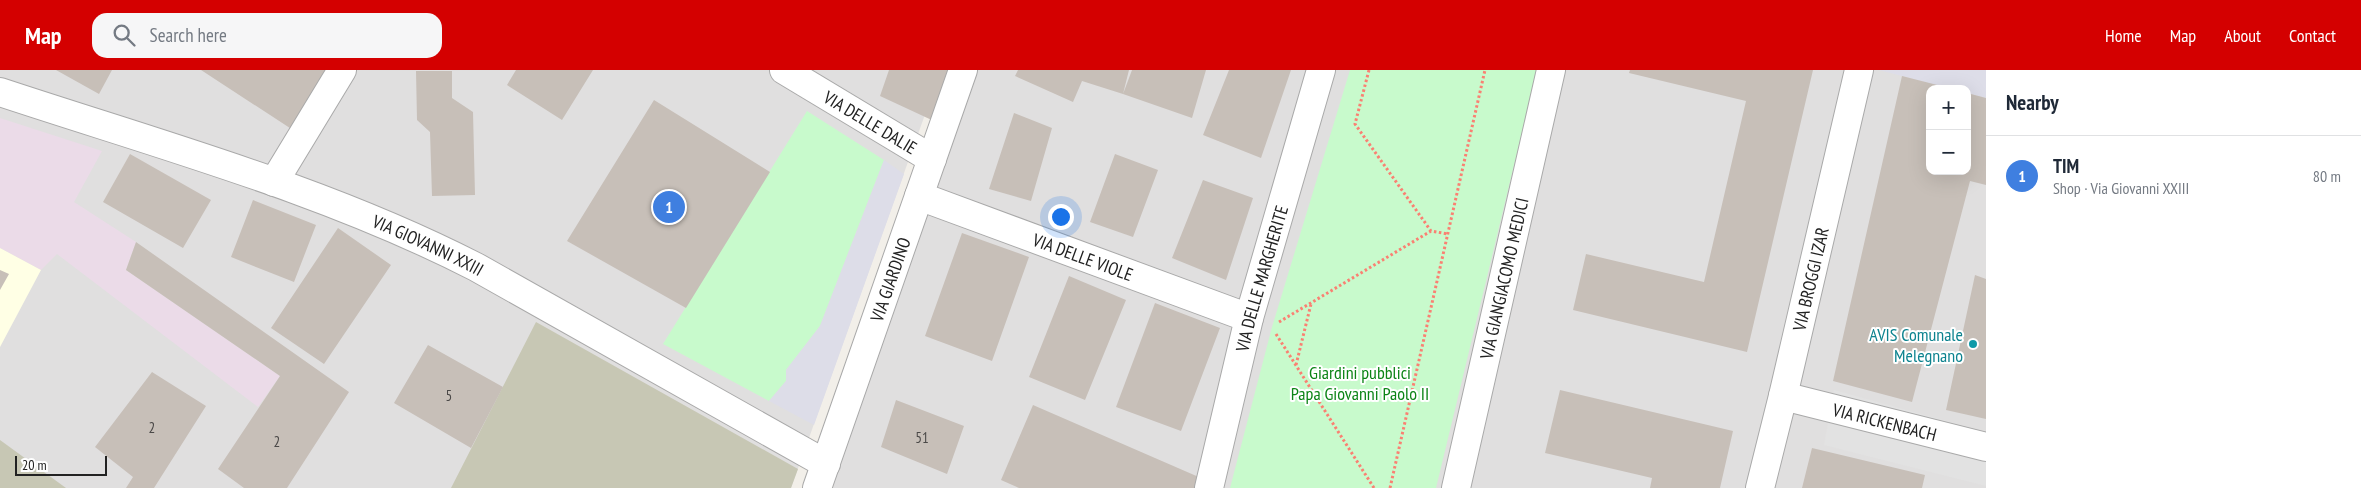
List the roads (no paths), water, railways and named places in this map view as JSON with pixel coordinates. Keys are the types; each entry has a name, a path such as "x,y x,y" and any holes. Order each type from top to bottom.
{"street":[{"path":"274,182 342,70"},
{"name":"VIA DELLE DALIE","path":"784,70 932,159"},
{"name":"VIA GIARDINO","path":"822,476 963,70"},
{"name":"VIA DELLE MARGHERITE","path":"1209,488 1248,318 1321,70"},
{"name":"VIA GIANGIACOMO MEDICI","path":"1456,488 1551,70"},
{"name":"VIA BROGGI IZAR","path":"1760,488 1784,396 1859,70"},
{"name":"VIA GIOVANNI XXIII","path":"0,92 274,182 394,229 460,259 822,476"},
{"name":"VIA DELLE VIOLE","path":"919,196 1248,318"},
{"name":"VIA RICKENBACH","path":"1784,396 1986,447"}],"place":[{"name":"TIM","path":"669,207"},
{"name":"AVIS Comunale Melegnano","path":"1973,344"}],"park label":[{"name":"Giardini pubblici Papa Giovanni Paolo II","path":"1360,382"}]}
